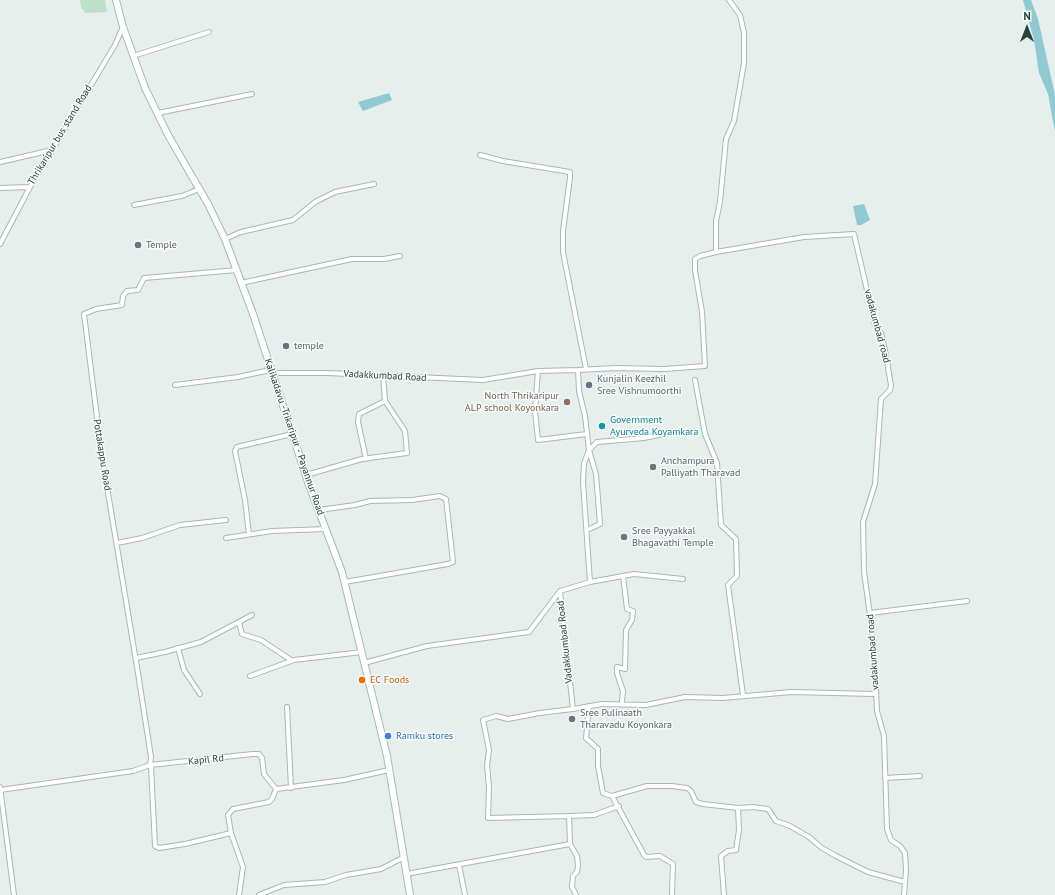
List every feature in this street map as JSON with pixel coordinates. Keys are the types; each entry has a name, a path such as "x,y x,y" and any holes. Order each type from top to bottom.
{"main road":[{"name":"Kalikadavu -Trikaripur - Payannur Road","path":"116,0 132,56 158,113 224,239 237,270 306,475 327,529 345,582 390,770 410,895"}],"street":[{"path":"716,252 716,221 720,202 726,140 734,121 738,106 744,62 744,33 740,14 729,0"},
{"name":"Thrikaripur bus stand Road","path":"0,244 30,187 115,45 123,27"},
{"path":"132,56 208,32"},
{"path":"158,113 252,94"},
{"path":"0,162 52,150"},
{"path":"480,155 504,161 570,172 563,231 563,252 586,369"},
{"path":"224,239 241,232 293,220 315,202 335,192 374,184"},
{"path":"0,188 30,187"},
{"path":"134,205 182,196 199,189"},
{"name":"vadakumbad road","path":"578,370 614,368 664,369 705,366 702,312 694,262 700,256 804,237 854,234 875,325 882,339 891,385 890,390 881,399 875,484 863,522 864,572 874,652 877,711 884,736 887,829 891,840 896,842 905,853 904,895"},
{"path":"241,283 352,259 384,259 400,256"},
{"name":"Pottakappu Road","path":"231,833 185,844 160,848 155,846 151,757 102,457 84,314 96,309 122,305 123,296 127,291 138,290 144,278 237,270"},
{"path":"578,370 579,391 585,416 589,450 596,474 600,524 587,530"},
{"name":"Vadakkumbad Road","path":"175,385 271,371 483,380 538,371 578,370"},
{"path":"538,371 535,411 538,440 587,434"},
{"path":"306,475 366,459 406,453 405,431 385,401 383,375"},
{"path":"695,380 705,434 717,463 721,525 736,539 737,576 728,584 743,695"},
{"path":"366,459 358,422 359,414 385,401"},
{"path":"590,582 584,464 589,450 597,442 644,438 673,432"},
{"path":"249,534 245,500 235,451 237,447 292,434"},
{"path":"319,510 356,505 370,501 412,500 440,496 446,499 453,562 345,582"},
{"path":"117,544 142,538 180,525 226,520"},
{"path":"226,538 272,531 327,529"},
{"name":"Vadakkumbad Road","path":"573,710 560,591 590,582 604,581 634,574 683,578"},
{"path":"622,701 623,691 617,673 617,667 625,669 626,630 632,620 633,610 626,609 623,576"},
{"path":"364,663 427,646 529,632 560,591"},
{"path":"870,613 967,601"},
{"path":"136,658 201,642 252,615"},
{"path":"239,623 242,634 261,640 291,660"},
{"path":"178,648 184,670 200,694"},
{"path":"250,676 291,660 362,652"},
{"path":"618,806 594,815 488,818 489,787 487,766 489,750 483,720 496,716 508,719 540,713 573,710 615,703 646,705 685,697 723,698 743,695 791,692 875,694"},
{"path":"590,706 586,738 598,749 598,766 603,793 612,796 647,786 672,786 687,788 691,791 696,802 738,808 753,807 768,809 776,821 790,826 809,837 836,856 868,872 905,882"},
{"path":"287,707 291,788"},
{"name":"Kapil Rd","path":"0,789 133,771 151,765 259,754 262,758 264,774 276,789"},
{"path":"239,895 243,867 228,820 230,812 233,809 269,802 272,799 276,789 344,780 390,770"},
{"path":"885,778 920,776"},
{"path":"0,789 14,895"},
{"path":"612,796 644,855 646,857 660,856 673,864 672,895"},
{"path":"724,895 722,856 728,851 736,850 740,830 738,808"},
{"path":"569,816 570,844 577,856 578,866 573,876 572,886 576,895"},
{"path":"406,874 570,844"},
{"path":"258,895 284,885 325,882 346,875 381,869 404,857"},
{"path":"459,864 465,895"}],"green space":[{"path":"80,0 105,0 107,12 85,13 81,7"}],"water":[{"path":"1023,0 1031,0 1038,19 1055,95 1055,132 1048,94 1039,73 1034,40"},
{"path":"389,93 392,100 363,111 358,102"},
{"path":"864,204 870,220 861,225 857,225 853,206"}],"place":[{"name":"Temple","path":"138,245"},
{"name":"temple","path":"286,346"},
{"name":"Kunjalin Keezhil Sree Vishnumoorthi","path":"589,385"},
{"name":"North Thrikaripur ALP school Koyonkara","path":"567,402"},
{"name":"Government Ayurveda Koyamkara","path":"602,426"},
{"name":"Anchampura Palliyath Tharavad","path":"653,467"},
{"name":"Sree Payyakkal Bhagavathi Temple","path":"624,537"},
{"name":"EC Foods","path":"362,680"},
{"name":"Sree Pulinaath Tharavadu Koyonkara","path":"572,719"},
{"name":"Ramku stores","path":"388,736"}]}
